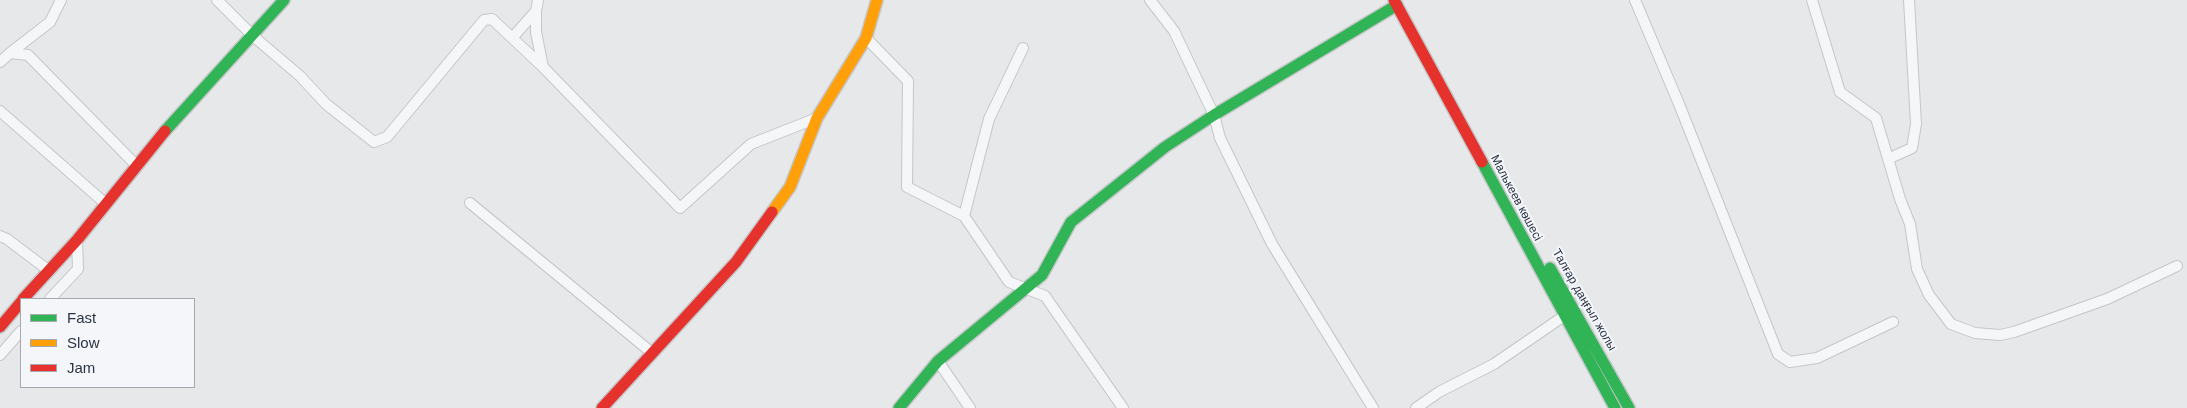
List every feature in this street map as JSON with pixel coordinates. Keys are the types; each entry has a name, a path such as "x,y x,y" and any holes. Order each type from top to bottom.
{"street":[{"path":"0,62 50,22 61,0"},
{"path":"217,0 253,36 300,76 326,104 374,142 387,137 484,20 492,19 543,67 680,208 751,144 817,118"},
{"path":"25,298 77,240 181,112 253,36 284,0"},
{"path":"602,408 651,352 736,262 790,187 817,118 866,38 877,0"},
{"path":"1150,0 1174,31 1214,114 1220,138 1272,244 1373,408"},
{"path":"1635,0 1683,113 1778,354 1790,362 1817,358 1893,322"},
{"path":"1812,0 1840,92 1876,118 1910,224 1917,269 1929,295 1951,324 1975,333 2000,335 2014,332 2107,299 2177,266"},
{"path":"1888,160 1912,148 1916,124 1909,0"},
{"path":"899,408 938,361 1042,275 1071,222 1165,147 1214,114 1399,2"},
{"name":"Малькеев көшесі","path":"1399,2 1464,130 1615,408"},
{"path":"513,37 537,5"},
{"path":"537,5 536,32 543,67"},
{"path":"866,38 908,81 907,187 964,216 1009,282 1045,296"},
{"path":"964,216 989,119 1023,48"},
{"path":"10,53 28,55 137,166"},
{"path":"0,111 106,204"},
{"name":"Талғар даңғыл жолы","path":"1464,130 1555,275 1629,408"},
{"path":"470,203 651,352"},
{"path":"0,236 7,239 48,270"},
{"path":"51,298 78,269 77,240"},
{"path":"1042,275 1045,296 1123,408"},
{"path":"1008,304 1009,282"},
{"path":"0,328 20,303"},
{"path":"1416,408 1439,392 1494,364 1564,316"},
{"path":"0,355 20,332"},
{"path":"938,361 970,408"}],"traffic: fast":[{"path":"165,131 284,0"},
{"path":"899,408 938,361 1042,275 1071,222 1165,147 1214,115 1397,5"},
{"path":"1482,162 1615,408"},
{"path":"1550,268 1629,408"}],"traffic: slow":[{"path":"772,212 790,187 817,118 866,38 877,0"}],"traffic: jam":[{"path":"1394,0 1482,162"},
{"path":"24,298 77,240 165,131"},
{"path":"602,408 736,262 772,212"},
{"path":"0,327 20,303"}]}
